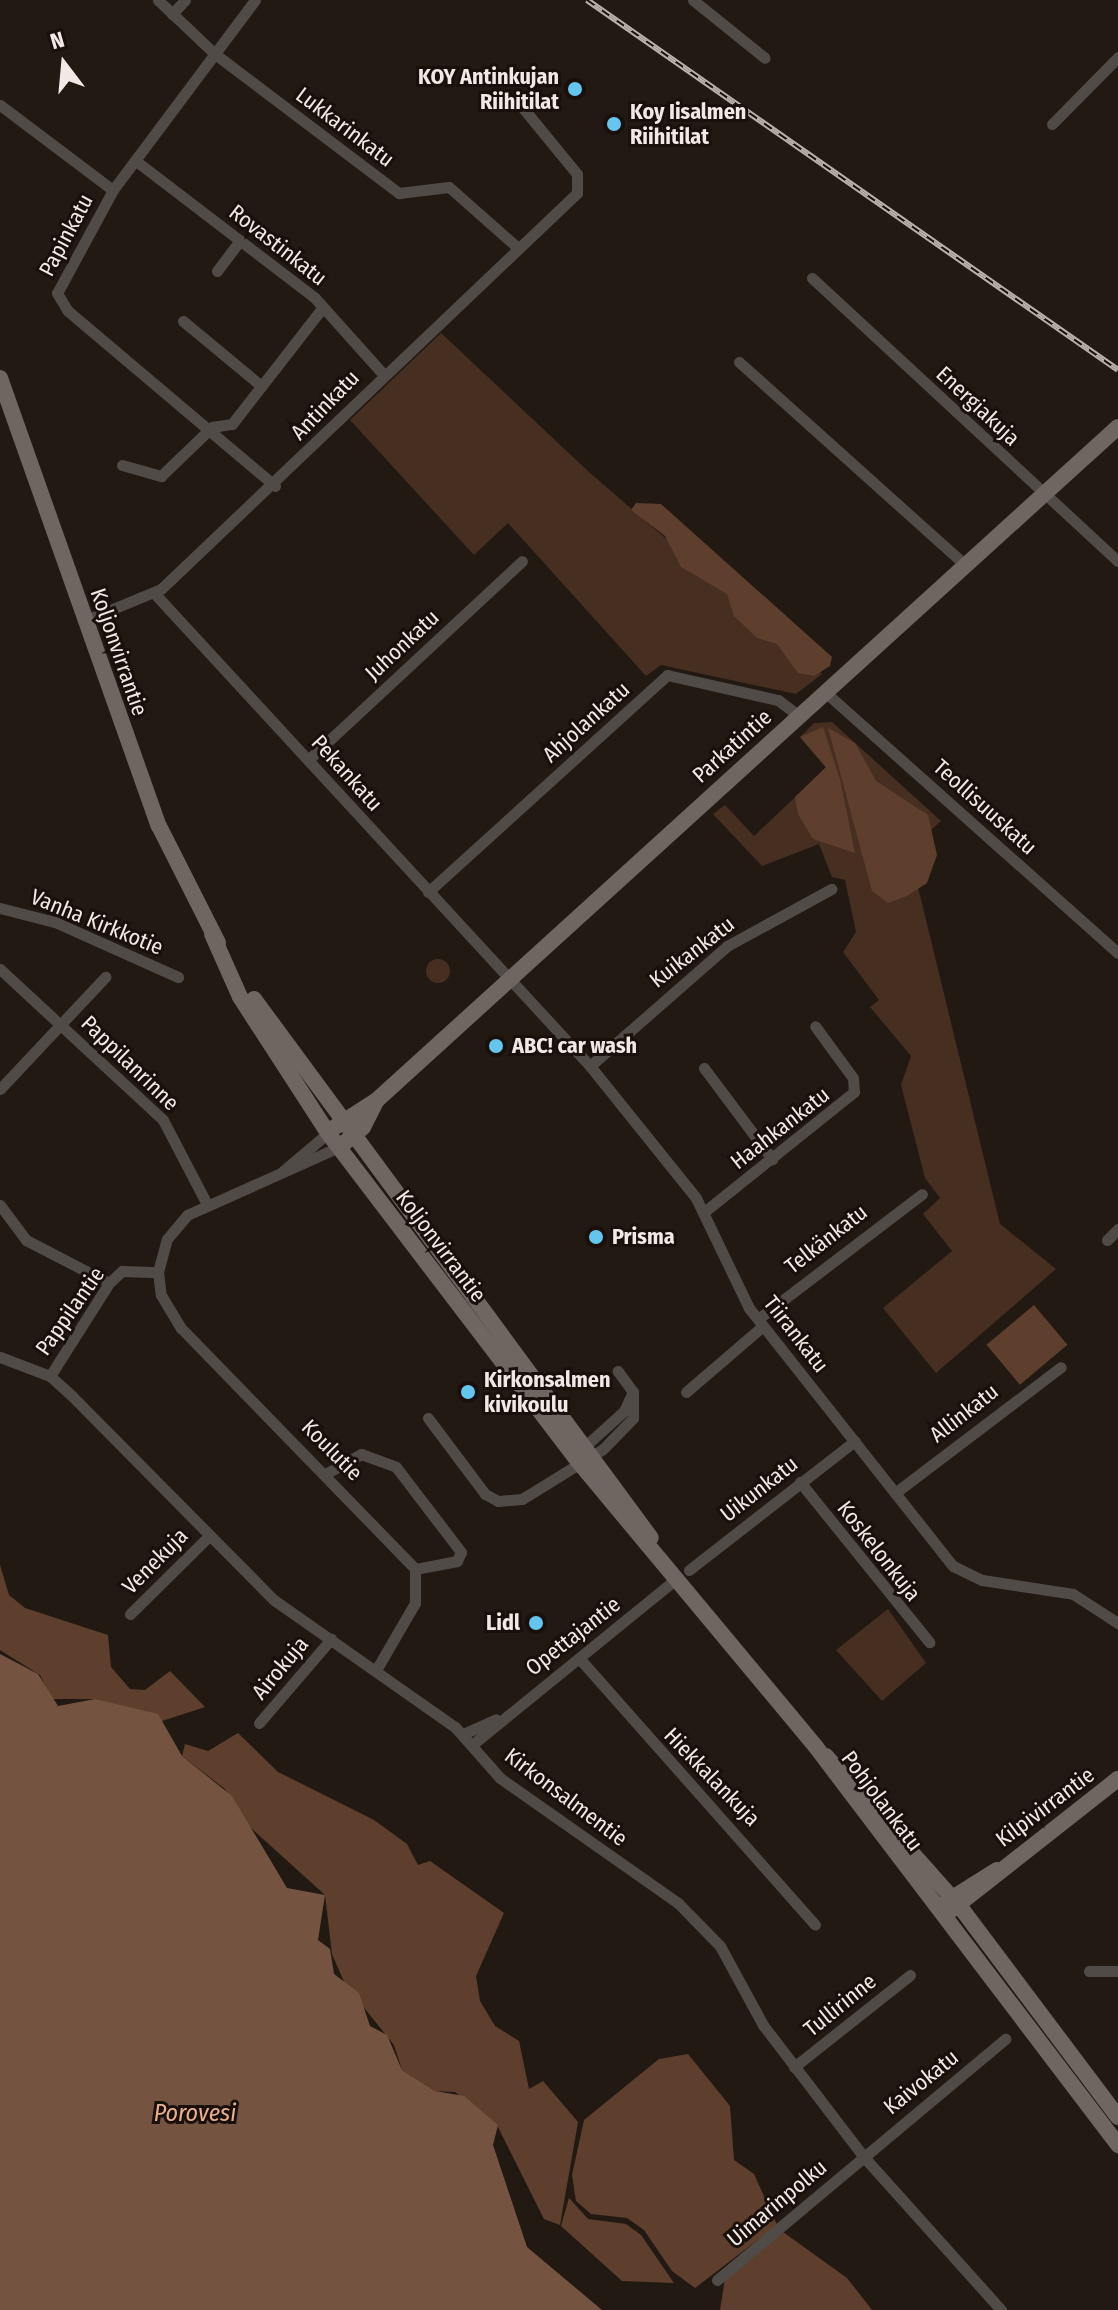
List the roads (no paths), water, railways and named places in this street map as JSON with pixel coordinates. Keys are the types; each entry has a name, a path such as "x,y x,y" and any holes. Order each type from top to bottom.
{"main road":[{"name":"Koljonvirrantie","path":"0,378 7,419 86,620 159,826 240,997 344,1143 666,1563 816,1747"},
{"name":"Parkatintie","path":"344,1143 377,1100 1118,427"},
{"name":"Parkatintie","path":"333,1128 377,1100"},
{"name":"Pohjolankatu","path":"816,1747 851,1775 956,1902 1118,2117"},
{"name":"Pohjolankatu","path":"816,1747 1118,2145"},
{"name":"Kilpivirrantie","path":"956,1902 1118,1779"},
{"path":"941,1913 956,1902"}],"street":[{"name":"Lukkarinkatu","path":"158,0 215,54 399,193 449,187 518,248"},
{"path":"172,14 185,0"},
{"name":"Papinkatu","path":"255,0 113,190 57,284 60,301 212,427 275,486"},
{"path":"693,0 765,58"},
{"path":"1052,124 1118,57"},
{"name":"Antinkatu","path":"86,620 155,594 275,486 383,374 577,193 577,174 518,102"},
{"path":"0,105 113,190"},
{"name":"Rovastinkatu","path":"136,161 323,307 383,374"},
{"path":"217,271 240,241"},
{"name":"Energiakuja","path":"812,278 1118,561"},
{"path":"122,465 161,476 212,427 232,424 323,307"},
{"path":"183,321 260,385"},
{"path":"739,362 964,564"},
{"name":"Juhonkatu","path":"308,760 522,561"},
{"name":"Pekankatu","path":"155,594 509,979"},
{"name":"Ahjolankatu","path":"428,892 667,675 778,700 798,715"},
{"name":"Teollisuuskatu","path":"825,692 1118,953"},
{"name":"Kuikankatu","path":"590,1066 727,946 831,889"},
{"name":"Vanha Kirkkotie","path":"0,908 55,922 178,977"},
{"name":"Pappilanrinne","path":"0,969 163,1120 207,1204"},
{"path":"0,1089 105,977"},
{"name":"Tiirankatu","path":"509,979 590,1066 704,1212 722,1262 760,1322 961,1572 1073,1594 1118,1623"},
{"name":"Haahkankatu","path":"704,1212 854,1092 853,1078 815,1026"},
{"path":"704,1068 772,1159"},
{"path":"273,1180 333,1128"},
{"path":"158,1272 172,1230 207,1204 273,1180 344,1143"},
{"name":"Telkänkatu","path":"686,1392 760,1322 922,1194"},
{"path":"0,1205 26,1240 109,1283"},
{"path":"1107,1240 1118,1229"},
{"name":"Pappilantie","path":"50,1376 109,1283 122,1271 158,1272"},
{"name":"Koulutie","path":"158,1272 165,1305 181,1328 327,1473 415,1569"},
{"name":"Kirkonsalmentie","path":"0,1357 50,1376 207,1538 274,1600 463,1734 500,1778 655,1886 708,1932 794,2067 863,2156 1001,2310"},
{"name":"Allinkatu","path":"895,1493 1061,1367"},
{"path":"428,1418 498,1501 522,1499 633,1418 633,1392 618,1371"},
{"name":"Uikunkatu","path":"689,1570 855,1441"},
{"path":"327,1473 361,1454 396,1467 461,1552 457,1561 415,1569 415,1603 376,1670"},
{"name":"Koskelonkuja","path":"800,1482 929,1642"},
{"name":"Venekuja","path":"130,1614 207,1538"},
{"name":"Opettajantie","path":"473,1744 500,1718 670,1584"},
{"name":"Airokuja","path":"259,1723 331,1639"},
{"name":"Hiekkalankuja","path":"579,1658 815,1925"},
{"name":"Opettajantie","path":"463,1734 500,1718"},
{"path":"1089,1971 1118,1971"},
{"name":"Tullirinne","path":"794,2067 910,1975"},
{"name":"Kaivokatu","path":"863,2156 1005,2039"},
{"name":"Uimarinpolku","path":"717,2280 863,2156"}],"water":[{"name":"Porovesi","path":"0,1654 38,1674 58,1706 95,1699 158,1714 182,1756 232,1796 287,1888 325,1895 318,1940 330,1949 334,1974 359,1993 370,2026 387,2035 402,2070 435,2091 464,2096 498,2125 493,2145 527,2247 602,2310 0,2310"}],"railway":[{"path":"587,0 1118,370"}],"place":[{"name":"KOY Antinkujan Riihitilat","path":"575,89"},
{"name":"Koy Iisalmen Riihitilat","path":"614,124"},
{"name":"ABC! car wash","path":"496,1046"},
{"name":"Prisma","path":"596,1237"},
{"name":"Kirkonsalmen kivikoulu","path":"468,1392"},
{"name":"Lidl","path":"536,1623"}]}
